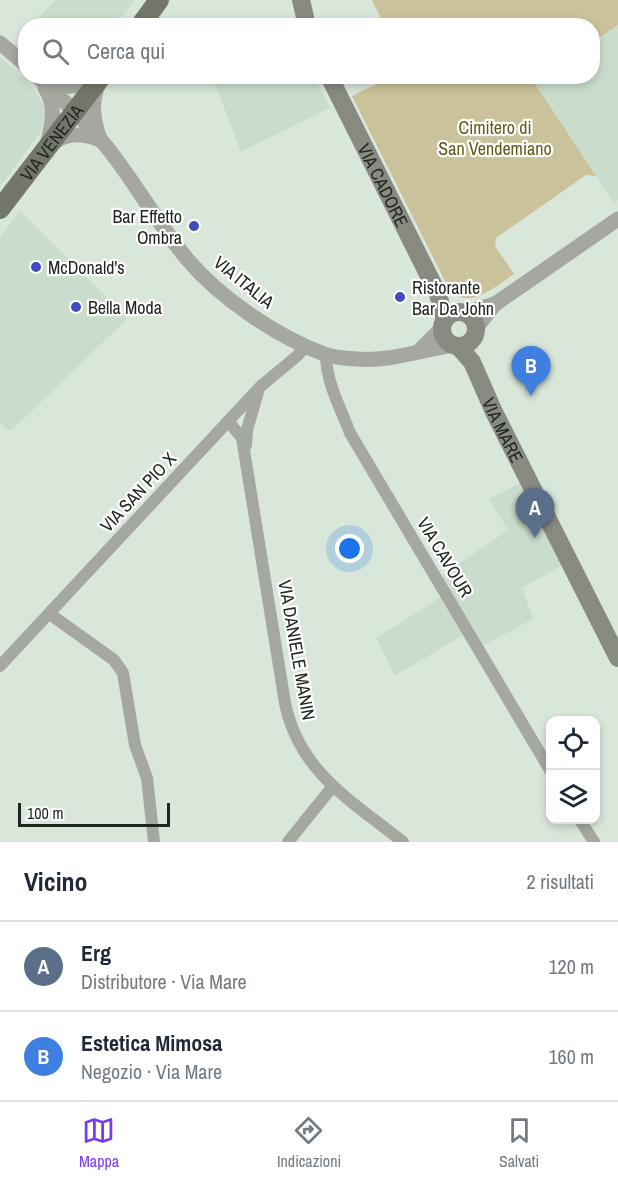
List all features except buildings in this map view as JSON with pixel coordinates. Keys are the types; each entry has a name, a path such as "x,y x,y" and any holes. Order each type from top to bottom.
{"main road":[{"path":"146,18 159,0"},
{"path":"301,0 305,18"},
{"name":"VIA VENEZIA","path":"0,209 95,84"},
{"name":"VIA CADORE","path":"333,84 452,318 445,339 465,340 473,319 452,318"},
{"name":"VIA MARE","path":"465,340 494,412 618,658"}],"street":[{"path":"0,37 5,46 18,58"},
{"path":"43,84 52,104 53,117 47,148"},
{"name":"VIA ITALIA","path":"46,84 75,111 109,150 170,236 200,272 225,295 266,325 326,355 357,359 379,360 465,340"},
{"path":"53,84 75,87 87,84"},
{"name":"VIA ITALIA","path":"98,84 93,99 95,122 100,140"},
{"path":"47,148 59,139 70,135 81,134 100,140"},
{"path":"465,340 495,304 618,219"},
{"path":"419,351 452,318 495,304"},
{"name":"VIA SAN PIO X","path":"0,666 261,386 306,346"},
{"name":"VIA CAVOUR","path":"326,355 330,381 350,433 546,763"},
{"name":"VIA DANIELE MANIN","path":"245,454 247,430 261,386"},
{"path":"238,411 242,412 246,419 247,430"},
{"name":"VIA DANIELE MANIN","path":"228,421 242,438 288,717 306,757 333,786 404,842"},
{"path":"51,612 54,617 114,660 123,672 135,745 147,778 154,842"},
{"path":"288,842 333,786"},
{"path":"583,824 594,842"}],"shaded area":[{"path":"56,0 134,0 121,18 38,18"},
{"path":"618,25 618,200 614,203 535,84 600,84 600,37"},
{"path":"0,56 18,74 18,84 27,84 38,95 43,104 45,118 40,133 0,186"},
{"path":"220,84 318,84 330,108 241,152 216,86"},
{"path":"20,211 128,318 12,430 6,429 0,423 0,237"},
{"path":"527,479 568,562 522,588 533,619 478,648 468,632 395,676 376,638 446,594 437,579 508,530 489,499"}],"green space":[{"path":"372,0 618,0 618,25 600,37 600,18 381,18"},
{"name":"Cimitero di San Vendemiano","path":"377,84 535,84 596,176 586,175 496,238 495,246 514,274 481,295 464,298 455,294 448,287 352,96"}],"place":[{"name":"Bar Effetto Ombra","path":"194,226"},
{"name":"McDonald's","path":"36,267"},
{"name":"Ristorante Bar Da John","path":"400,297"},
{"name":"Bella Moda","path":"76,307"},
{"name":"Estetica Mimosa","path":"531,396"},
{"name":"Erg","path":"535,538"}]}
